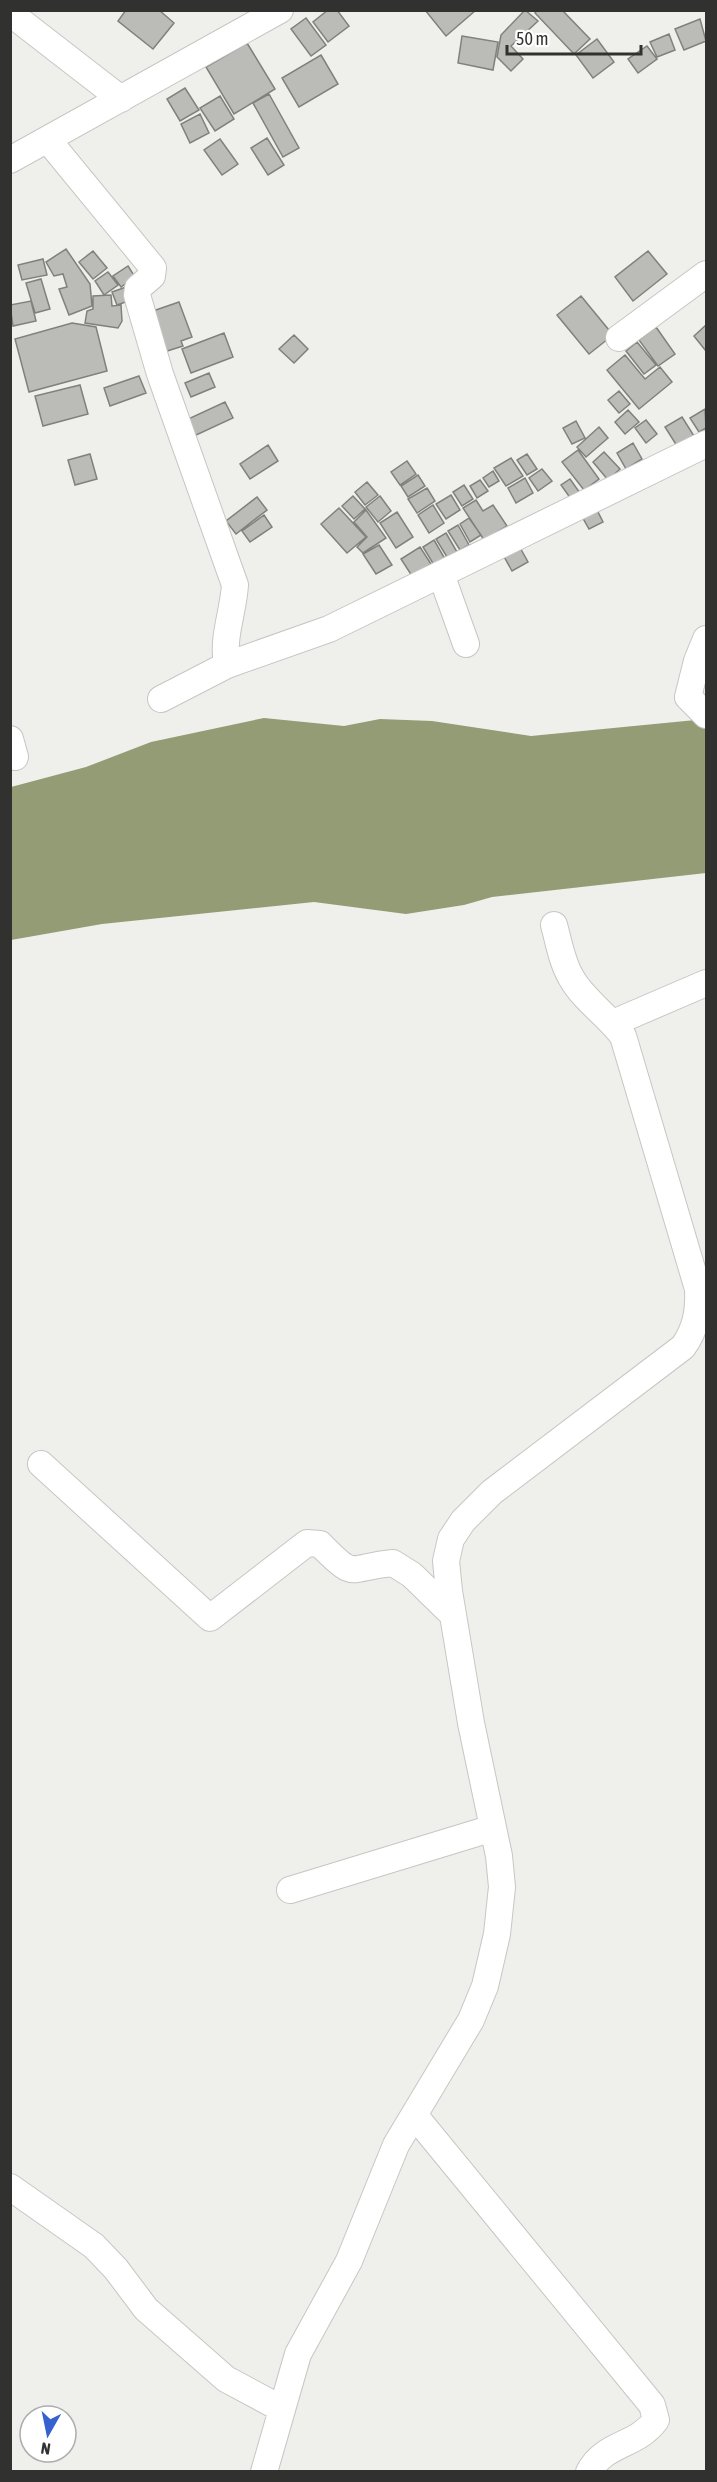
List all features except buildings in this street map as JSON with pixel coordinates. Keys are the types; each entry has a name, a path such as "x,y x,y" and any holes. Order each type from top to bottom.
{"street":[{"path":"10,160 280,10"},
{"path":"10,13 121,99"},
{"path":"48,140 153,268 152,276 138,288 137,295 160,374 235,585 233,606 226,628 224,648 227,665"},
{"path":"619,338 706,274"},
{"path":"161,699 227,665 329,629 706,444"},
{"path":"441,574 466,644"},
{"path":"706,639 697,661 688,697 706,715"},
{"path":"264,2472 280,2408 298,2354 349,2261 396,2145 471,2020 485,1986 497,1934 502,1887 453,1615 446,1561 451,1539 463,1521 492,1492 683,1347 696,1323 698,1289 629,1054 622,1036 613,1023 572,981 564,962 554,925"},
{"path":"613,1023 706,983"},
{"path":"41,1464 210,1618 307,1543 320,1544 342,1567 355,1571 393,1563 412,1575 453,1615"},
{"path":"290,1890 493,1828"},
{"path":"415,2116 652,2405 656,2420 646,2434 597,2456 589,2472"},
{"path":"10,2187 94,2246 116,2269 146,2308 225,2379 280,2408"}],"shaded area":[{"path":"264,718 344,726 380,719 432,721 531,736 706,719 706,873 492,897 464,905 406,914 314,902 102,924 11,940 11,787 86,767 151,742"}]}
